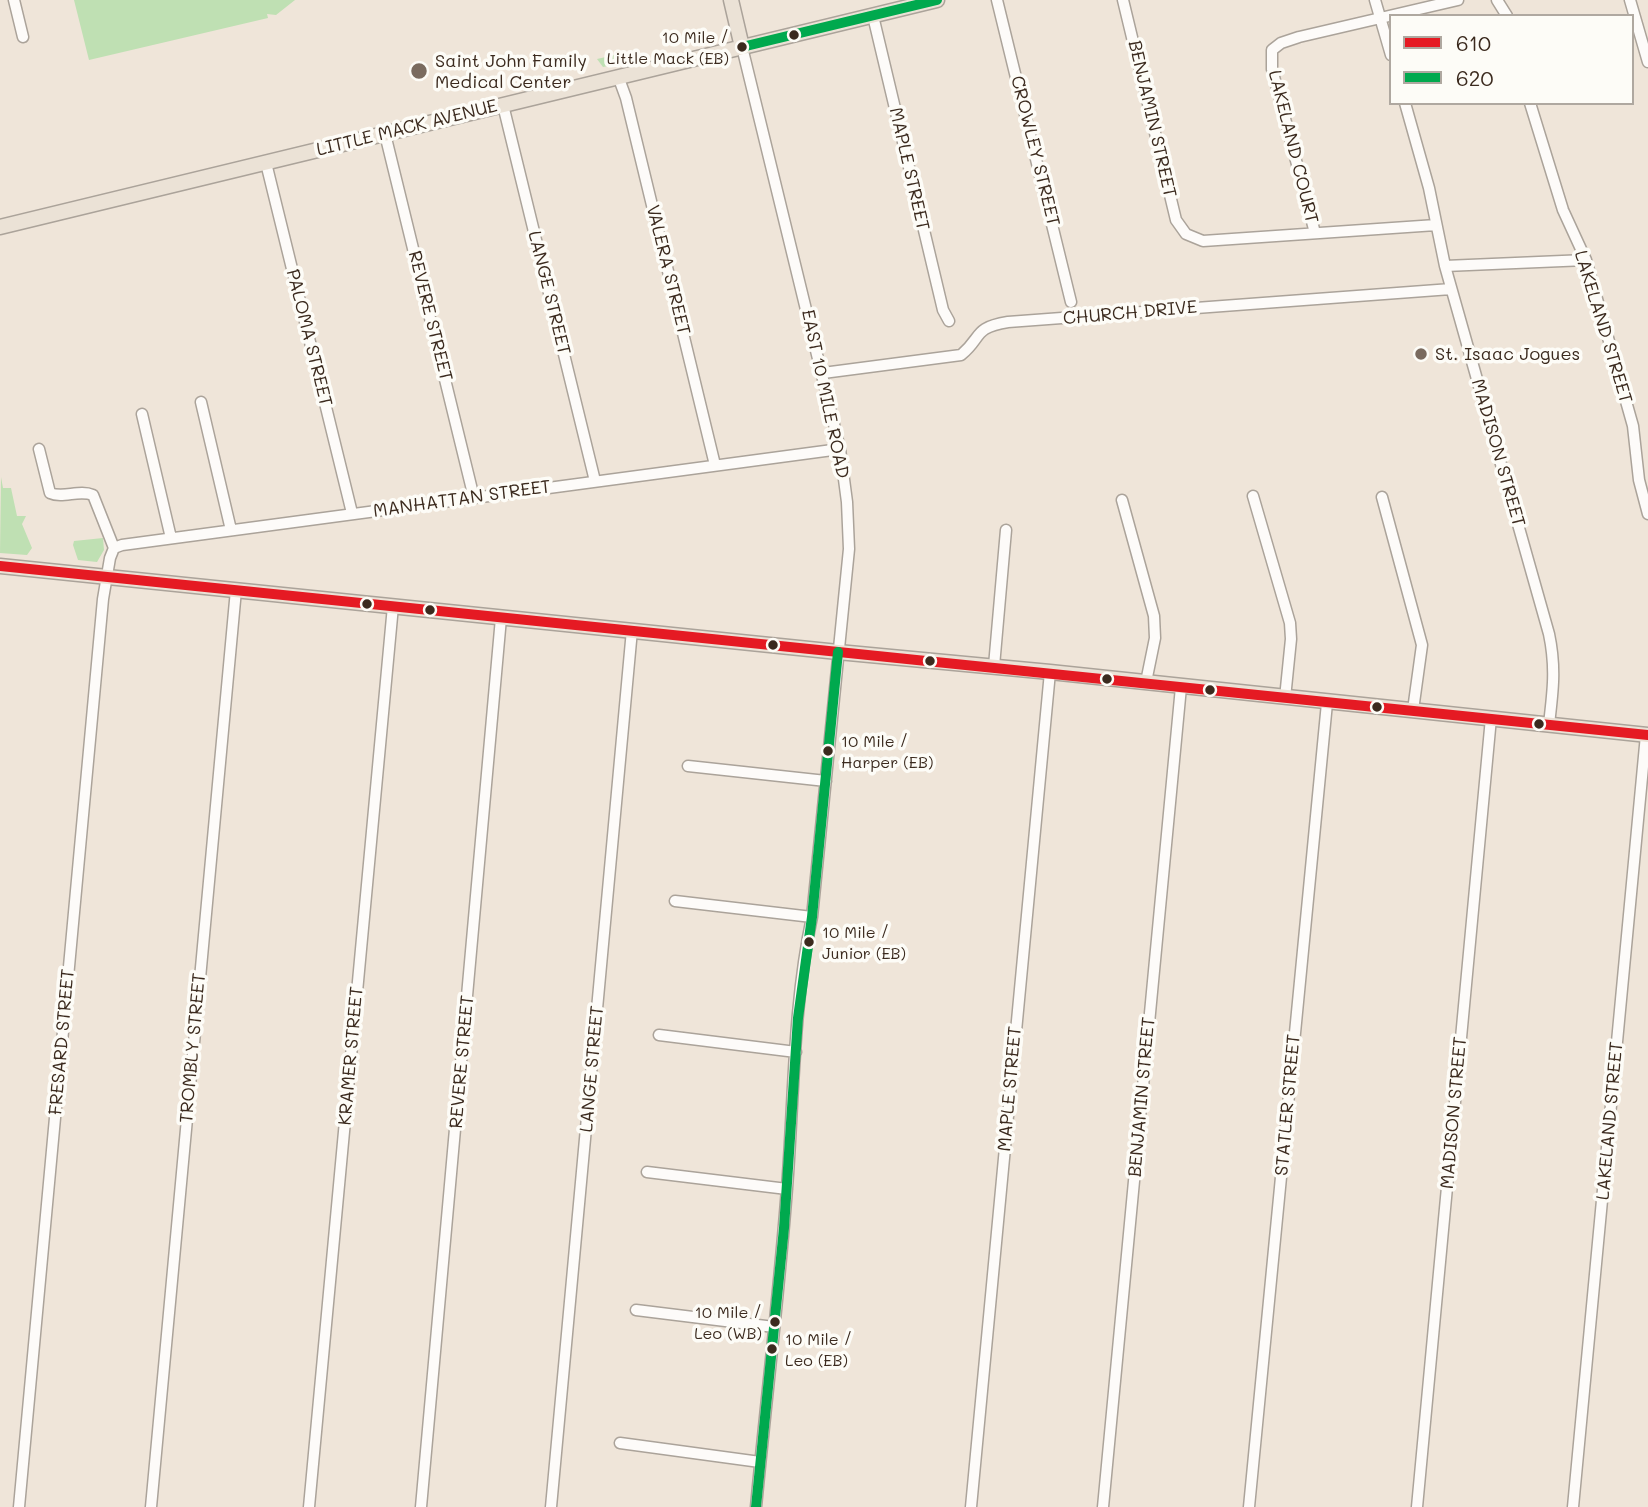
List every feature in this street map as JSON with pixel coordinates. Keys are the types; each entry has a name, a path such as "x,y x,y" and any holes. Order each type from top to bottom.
{"main road":[{"name":"EAST 10 MILE ROAD","path":"731,0 742,47"},
{"name":"LITTLE MACK AVENUE","path":"0,227 937,0"},
{"path":"0,566 1647,735"}],"street":[{"path":"13,0 23,37"},
{"name":"CROWLEY STREET","path":"997,0 1072,302"},
{"name":"BENJAMIN STREET","path":"1123,0 1176,220 1186,234 1203,241 1315,233"},
{"path":"1375,0 1389,48"},
{"path":"1397,14 1458,0"},
{"path":"1630,0 1648,62"},
{"name":"MAPLE STREET","path":"873,16 943,310 949,321"},
{"path":"1380,18 1389,16"},
{"name":"LAKELAND COURT","path":"1315,233 1272,69 1272,50 1280,43 1380,18"},
{"name":"EAST 10 MILE ROAD","path":"742,47 840,449 847,502 849,549 796,1052 787,1189 756,1507"},
{"name":"VALERA STREET","path":"618,76 626,98 715,465"},
{"name":"LANGE STREET","path":"503,105 595,481"},
{"name":"MADISON STREET","path":"1406,105 1429,188 1451,289 1555,659 1549,724"},
{"name":"LAKELAND STREET","path":"1531,105 1563,210 1586,260 1633,426 1639,480 1648,514"},
{"name":"REVERE STREET","path":"385,134 474,498"},
{"name":"PALOMA STREET","path":"266,163 352,513"},
{"path":"1315,233 1436,225"},
{"path":"1445,266 1586,260"},
{"name":"CHURCH DRIVE","path":"823,373 961,355 981,331 994,324 1008,322 1451,289"},
{"path":"201,402 231,530"},
{"path":"142,414 171,538"},
{"path":"39,449 50,493 55,495 86,492 93,495 114,548 106,576"},
{"name":"MANHATTAN STREET","path":"114,548 352,513 840,449"},
{"path":"1253,496 1290,623 1285,698"},
{"path":"1382,497 1422,645 1413,710"},
{"path":"1122,500 1154,615 1155,638 1146,682"},
{"path":"994,666 1006,530"},
{"name":"FRESARD STREET","path":"19,1507 106,576"},
{"name":"TROMBLY STREET","path":"151,1507 236,590"},
{"name":"KRAMER STREET","path":"309,1507 393,606"},
{"name":"REVERE STREET","path":"421,1507 501,618"},
{"name":"LANGE STREET","path":"551,1507 632,630"},
{"name":"MAPLE STREET","path":"971,1507 1050,672"},
{"name":"BENJAMIN STREET","path":"1104,1507 1181,687"},
{"name":"STATLER STREET","path":"1250,1507 1327,703"},
{"name":"MADISON STREET","path":"1417,1507 1491,718"},
{"name":"LAKELAND STREET","path":"1573,1507 1647,735"},
{"path":"688,766 826,781"},
{"path":"675,901 812,917"},
{"path":"659,1035 796,1052"},
{"path":"647,1172 787,1189"},
{"path":"636,1310 774,1326"},
{"path":"620,1443 760,1462"}],"green space":[{"path":"74,0 295,0 276,15 267,14 268,18 89,60"},
{"path":"636,50 632,61 603,67 597,59"},
{"path":"1,477 3,488 11,488 17,516 26,516 22,524 32,548 27,555 0,553"},
{"path":"103,538 104,550 97,562 78,560 74,541"}],"transit line":[{"name":"620","path":"742,47 937,0"},
{"name":"610","path":"0,566 1648,735"},
{"name":"620","path":"756,1507 784,1228 798,1018 812,917 838,652"}],"place":[{"name":"10 Mile / Little Mack (EB)","path":"742,47"},
{"name":"Saint John Family Medical Center","path":"419,71"},
{"name":"St. Isaac Jogues","path":"1421,354"},
{"name":"10 Mile / Harper (EB)","path":"828,751"},
{"name":"10 Mile / Junior (EB)","path":"809,942"},
{"name":"10 Mile / Leo (WB)","path":"775,1322"},
{"name":"10 Mile / Leo (EB)","path":"772,1349"}]}
